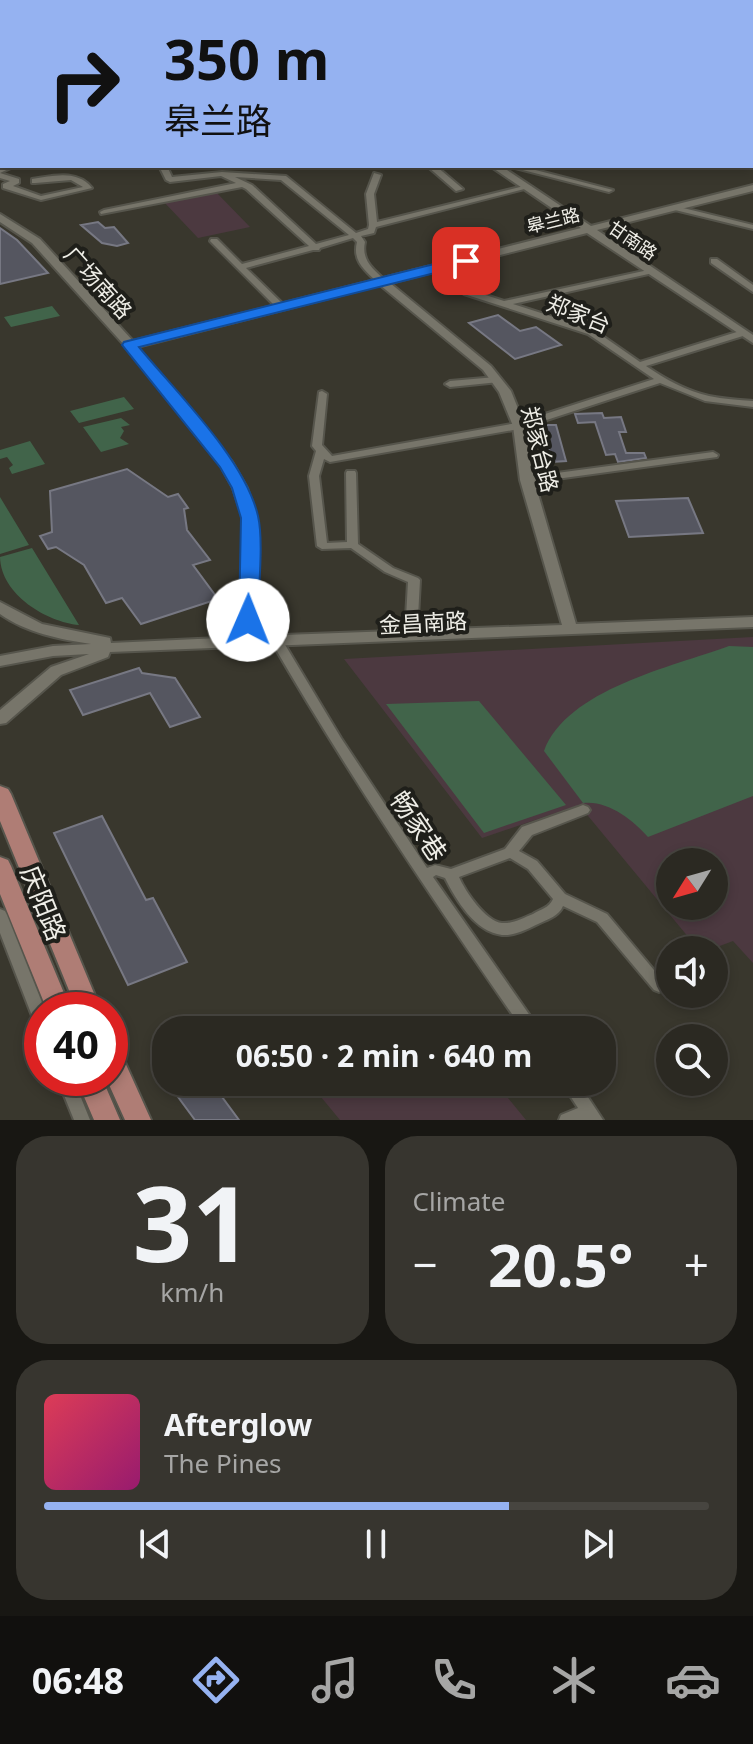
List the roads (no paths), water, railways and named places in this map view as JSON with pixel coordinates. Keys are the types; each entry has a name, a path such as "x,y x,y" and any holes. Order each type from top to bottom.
{"main road":[{"name":"庆阳路","path":"0,794 82,992"},
{"name":"庆阳路","path":"0,866 52,992"},
{"path":"97,1096 107,1120"},
{"path":"127,1096 138,1120"}],"street":[{"path":"164,168 170,180 222,174 283,178 355,235 361,242 357,252 361,262 382,282"},
{"path":"433,168 459,189"},
{"name":"甘南路","path":"500,168 748,337"},
{"path":"519,168 609,190"},
{"path":"0,169 16,181 6,186 41,198 88,188 84,181 73,177 35,181"},
{"path":"222,174 244,184 316,248"},
{"path":"240,267 371,231 370,194 377,175"},
{"path":"104,212 244,184"},
{"path":"373,225 528,187"},
{"name":"皋兰路","path":"130,345 753,188"},
{"path":"678,208 753,227"},
{"name":"广场南路","path":"0,217 36,241 130,345 227,465 247,504 250,530 248,642"},
{"path":"214,241 281,307"},
{"path":"714,261 753,289"},
{"name":"郑家台","path":"437,268 467,292 591,332 661,380 708,399 753,404"},
{"path":"503,304 650,271"},
{"name":"郑家台路","path":"382,282 487,368 505,391 519,426 527,480 570,628"},
{"path":"639,365 748,337"},
{"path":"450,384 496,380"},
{"path":"322,394 317,446 330,459 519,426 661,380"},
{"path":"321,451 314,476 322,546 353,545 389,570 414,580 411,636"},
{"path":"527,480 713,455"},
{"path":"351,473 353,545"},
{"path":"0,607 18,621 57,636 153,645"},
{"name":"金昌南路","path":"0,661 53,651 153,645 753,622"},
{"name":"金昌南路","path":"277,641 305,650 534,640 570,628"},
{"name":"畅家巷","path":"277,641 342,752 423,875 522,1016"},
{"path":"0,719 37,685 72,663 153,645"},
{"path":"423,875 435,870 451,874 510,853 527,831 583,810"},
{"path":"510,853 532,862 560,898 602,918 656,982"},
{"path":"451,874 481,922 492,929 505,931 555,909 560,898"},
{"path":"0,915 31,992"},
{"path":"72,1096 82,1120"},
{"path":"567,1120 592,1115 579,1096"}]}
